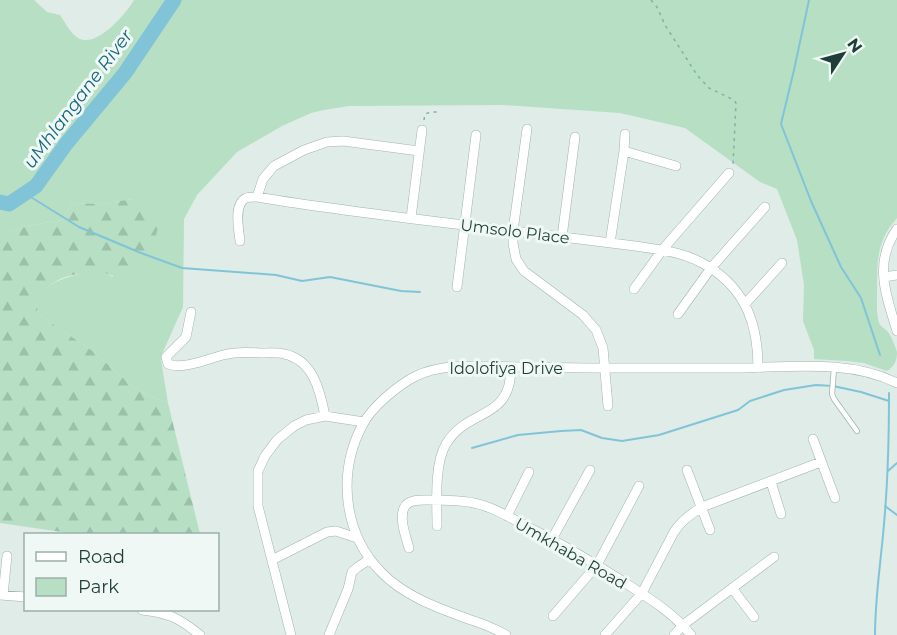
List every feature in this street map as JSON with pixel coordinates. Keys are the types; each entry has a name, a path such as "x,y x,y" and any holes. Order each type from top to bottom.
{"street":[{"path":"527,129 513,231 516,259 524,271 583,315 596,330 603,348 608,406"},
{"path":"411,218 422,130"},
{"path":"610,243 625,134"},
{"path":"457,287 477,135"},
{"path":"562,237 575,137"},
{"path":"240,241 237,221 244,199 257,197 263,179 274,166 304,150 327,142 343,141 419,151"},
{"path":"624,151 676,166"},
{"path":"634,289 663,249 729,174"},
{"name":"Umsolo Place","path":"257,197 663,249 686,256 711,268 734,288 751,316 755,331 758,368"},
{"path":"678,314 711,268 765,207"},
{"path":"897,229 890,239 883,265 885,289 897,331"},
{"path":"744,304 782,263"},
{"path":"884,277 897,275"},
{"path":"191,312 186,337 166,357 168,364 177,366 232,353 284,354 300,360 312,372 321,396 324,416"},
{"name":"Idolofiya Drive","path":"506,635 483,623 413,596 395,585 381,573 357,538 349,512 347,480 353,446 364,422 390,393 416,376 428,371 457,366 798,367 861,370 897,382"},
{"path":"437,526 439,464 445,446 458,429 495,408 502,401 509,387 511,367"},
{"path":"291,635 258,506 258,471 265,456 277,440 294,426 306,420 324,416 364,422"},
{"path":"813,439 836,498"},
{"path":"605,635 642,593 678,525 690,514 702,507 821,462"},
{"path":"552,539 590,470"},
{"path":"687,470 710,530"},
{"path":"507,516 529,472"},
{"path":"771,482 781,514"},
{"path":"553,616 597,565 639,486"},
{"name":"Umkhaba Road","path":"409,548 403,518 405,505 413,501 437,500 475,504 507,516 597,565 642,593 683,625 692,635"},
{"path":"272,560 327,532 336,531 357,538"},
{"path":"7,556 2,595 24,597"},
{"path":"674,635 683,625 774,557"},
{"path":"328,635 348,590 352,572 370,559"},
{"path":"732,588 754,617"},
{"path":"152,611 171,615 200,635"}],"lane":[{"path":"834,368 832,394 857,431"}],"path":[{"path":"651,0 697,75 709,88 736,103 734,163 729,174"},
{"path":"422,130 425,114 431,111 438,112"}],"green space":[{"path":"0,0 34,0 47,12 60,15 78,38 85,40 102,35 134,0 897,0 897,218 881,244 877,271 877,313 880,325 893,341 897,352 896,361 887,371 864,363 814,359 814,350 803,321 804,285 797,240 777,189 760,182 685,128 620,113 503,105 349,106 311,113 282,126 237,152 197,195 184,219 183,307 161,360 168,403 148,395 132,386 94,352 44,318 38,312 37,301 41,293 49,286 72,276 104,272 113,277 133,199 100,204 72,203 63,220 0,232"},
{"path":"133,199 160,219 153,247 146,260 132,272 121,276 97,272 60,279 40,296 38,312 94,352 132,386 168,403 200,533 69,533 0,523 0,232 63,220 72,203 100,204"}],"waterway":[{"name":"uMhlangane River","path":"0,202 9,204 36,186 66,144 125,73 174,0"},
{"path":"809,0 781,124 811,201 841,267 861,298 880,355"},
{"path":"26,194 79,227 182,268 276,275 302,281 330,277 401,291 420,292"},
{"path":"472,448 518,435 561,431 581,430 602,438 622,441 659,435 738,410 750,401 784,390 816,385 861,392 889,401"},
{"path":"875,635 886,491 889,393"},
{"path":"888,471 897,463"},
{"path":"885,506 897,515"}]}
